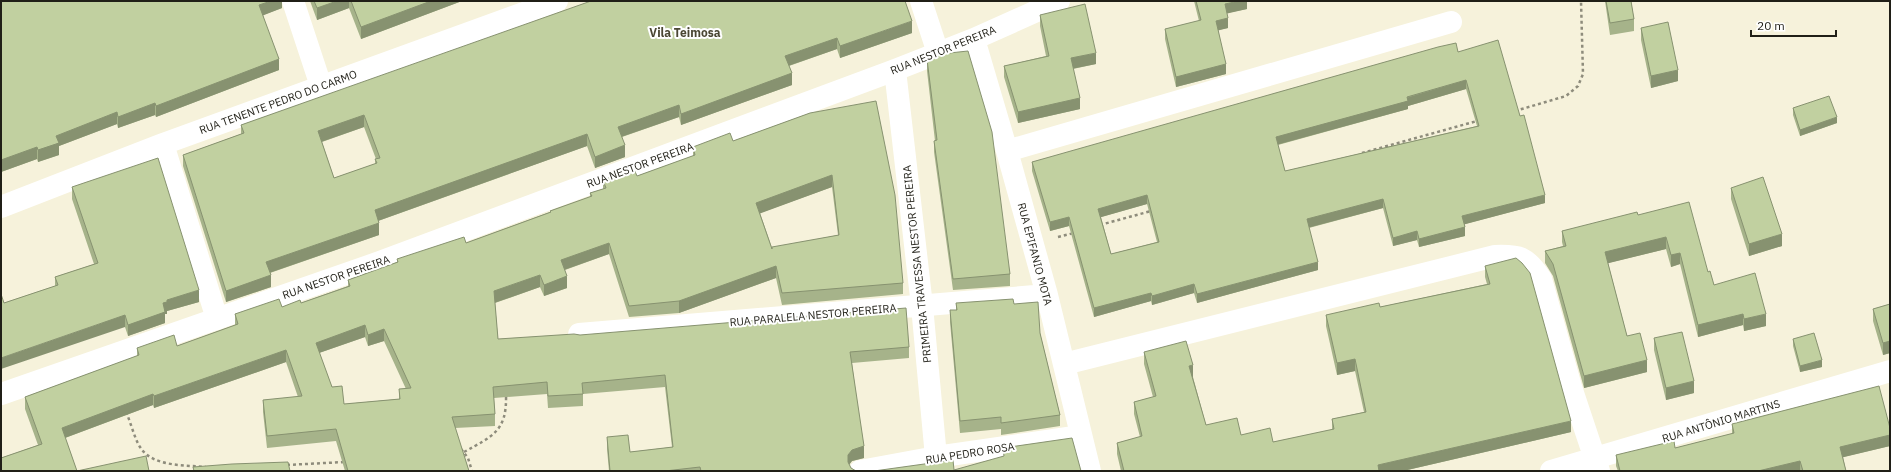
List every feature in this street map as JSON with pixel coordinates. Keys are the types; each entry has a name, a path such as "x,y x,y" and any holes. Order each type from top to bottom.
{"street":[{"path":"293,1 322,86"},
{"name":"RUA TENENTE PEDRO DO CARMO","path":"1,207 163,144 557,1"},
{"path":"921,1 938,53"},
{"name":"RUA NESTOR PEREIRA","path":"1,394 387,260 895,70 974,39 1059,1"},
{"path":"1007,151 1451,22"},
{"name":"RUA EPIFANIO MOTA","path":"974,39 1047,295 1090,471"},
{"name":"PRIMEIRA TRAVESSA NESTOR PEREIRA","path":"895,70 922,306 936,457"},
{"path":"163,144 217,319"},
{"path":"1064,364 1495,256 1510,255 1522,258 1531,263 1541,279 1571,387 1597,465"},
{"name":"RUA PARALELA NESTOR PEREIRA","path":"579,334 1047,295"},
{"name":"RUA ANTÔNIO MARTINS","path":"1551,471 1597,465 1890,371"},
{"name":"RUA PEDRO ROSA","path":"860,471 936,457 1081,436"}],"path":[{"path":"1509,113 1566,96 1578,86 1584,74 1581,48 1581,1"},
{"path":"1355,155 1478,121"},
{"path":"1094,227 1155,210"},
{"path":"1032,244 1078,231"},
{"path":"464,452 499,429 506,414 506,390"},
{"path":"126,410 140,447 151,457 162,462 173,464 207,467"},
{"path":"459,447 464,452 472,471"},
{"path":"281,465 351,461"}],"building":[{"path":"1,1 271,1 259,5 279,59 156,106 155,103 118,117 117,112 56,136 59,143 38,150 37,147 1,160"},
{"path":"314,1 337,1 317,8"},
{"path":"351,1 431,1 361,27"},
{"path":"591,1 905,1 912,21 840,46 837,38 785,56 792,73 681,114 679,105 618,127 625,145 595,157 587,134 375,210 379,223 266,262 271,275 226,291 183,155 244,133 241,125","holes":["364,115 380,158 375,159 377,163 334,178 318,131"]},
{"path":"1196,1 1239,1 1225,4 1228,18 1216,21 1226,64 1176,77 1165,29 1201,20"},
{"path":"1606,1 1631,1 1634,19 1610,23"},
{"path":"1085,4 1096,53 1071,58 1080,98 1018,112 1004,66 1049,56 1040,15"},
{"path":"1668,22 1678,70 1651,76 1641,28"},
{"path":"1498,40 1520,116 1524,115 1545,195 1462,216 1465,227 1419,239 1417,231 1393,238 1383,199 1307,219 1318,262 1197,294 1194,284 1152,296 1151,293 1094,308 1069,217 1050,222 1032,162 1438,47 1456,43 1458,52","holes":["1466,80 1479,126 1285,171 1276,137 1408,101 1407,97","1147,195 1159,242 1111,254 1098,209"]},
{"path":"968,51 992,132 1010,274 953,279 934,141 937,140 927,59 940,54"},
{"path":"1829,96 1837,117 1800,130 1793,108"},
{"path":"876,101 895,195 903,283 782,293 776,266 679,301 629,306 609,243 561,260 567,276 544,285 540,275 494,291 498,339 574,334 580,335 906,308 909,347 850,352 864,446 852,450 848,455 848,462 851,468 856,471 701,471 700,467 665,471 610,471 607,437 628,435 630,452 673,447 665,375 582,383 583,394 548,396 547,382 493,387 495,414 452,417 469,471 348,471 336,429 267,436 263,400 302,396 286,350 154,396 153,394 62,428 77,471 1,471 1,458 42,444 25,397 139,355 137,348 174,335 177,346 238,324 235,314 279,299 282,307 300,300 301,303 350,286 348,280 398,262 397,259 464,237 466,243 551,212 550,211 592,196 590,193 606,188 603,180 634,169 637,176 695,155 693,147 730,133 733,141 810,113","holes":["832,175 839,235 772,247 772,249 756,203","365,325 368,335 384,329 411,388 399,389 400,399 344,404 342,386 332,387 316,343"]},
{"path":"158,158 199,290 167,300 167,302 163,303 165,312 128,325 125,315 1,358 1,294 4,303 58,285 55,277 98,263 72,187"},
{"path":"1763,177 1782,234 1749,244 1731,188"},
{"path":"1689,202 1708,272 1710,271 1714,285 1755,273 1766,314 1744,319 1743,314 1698,325 1680,253 1671,255 1666,237 1605,252 1627,336 1640,333 1647,360 1584,376 1553,264 1545,251 1566,246 1562,231 1637,212 1638,215"},
{"path":"1516,258 1530,273 1571,421 1378,465 1379,471 1124,471 1117,443 1142,436 1134,402 1156,396 1144,352 1186,341 1193,365 1189,366 1206,425 1237,418 1241,435 1270,428 1273,442 1334,429 1332,419 1366,412 1355,359 1337,363 1326,315 1379,303 1380,307 1490,284 1485,266"},
{"path":"1013,299 1014,304 1038,302 1040,333 1060,415 1001,423 1001,417 960,421 950,310 957,310 956,303"},
{"path":"1890,304 1890,341 1883,343 1873,309"},
{"path":"1682,332 1694,381 1666,388 1654,338"},
{"path":"1814,333 1822,360 1800,366 1793,339"},
{"path":"1879,386 1890,428 1890,435 1840,447 1846,471 1803,471 1800,461 1758,471 1620,471 1616,455 1674,441 1675,448 1734,433 1732,424"},
{"path":"1072,438 1081,471 874,471 953,460 954,470 1004,456 1003,448"},
{"path":"146,456 149,471 77,471"},
{"path":"288,462 290,471 194,471 193,467 232,464"}],"district":[{"name":"Vila Teimosa","path":"685,33"}]}
